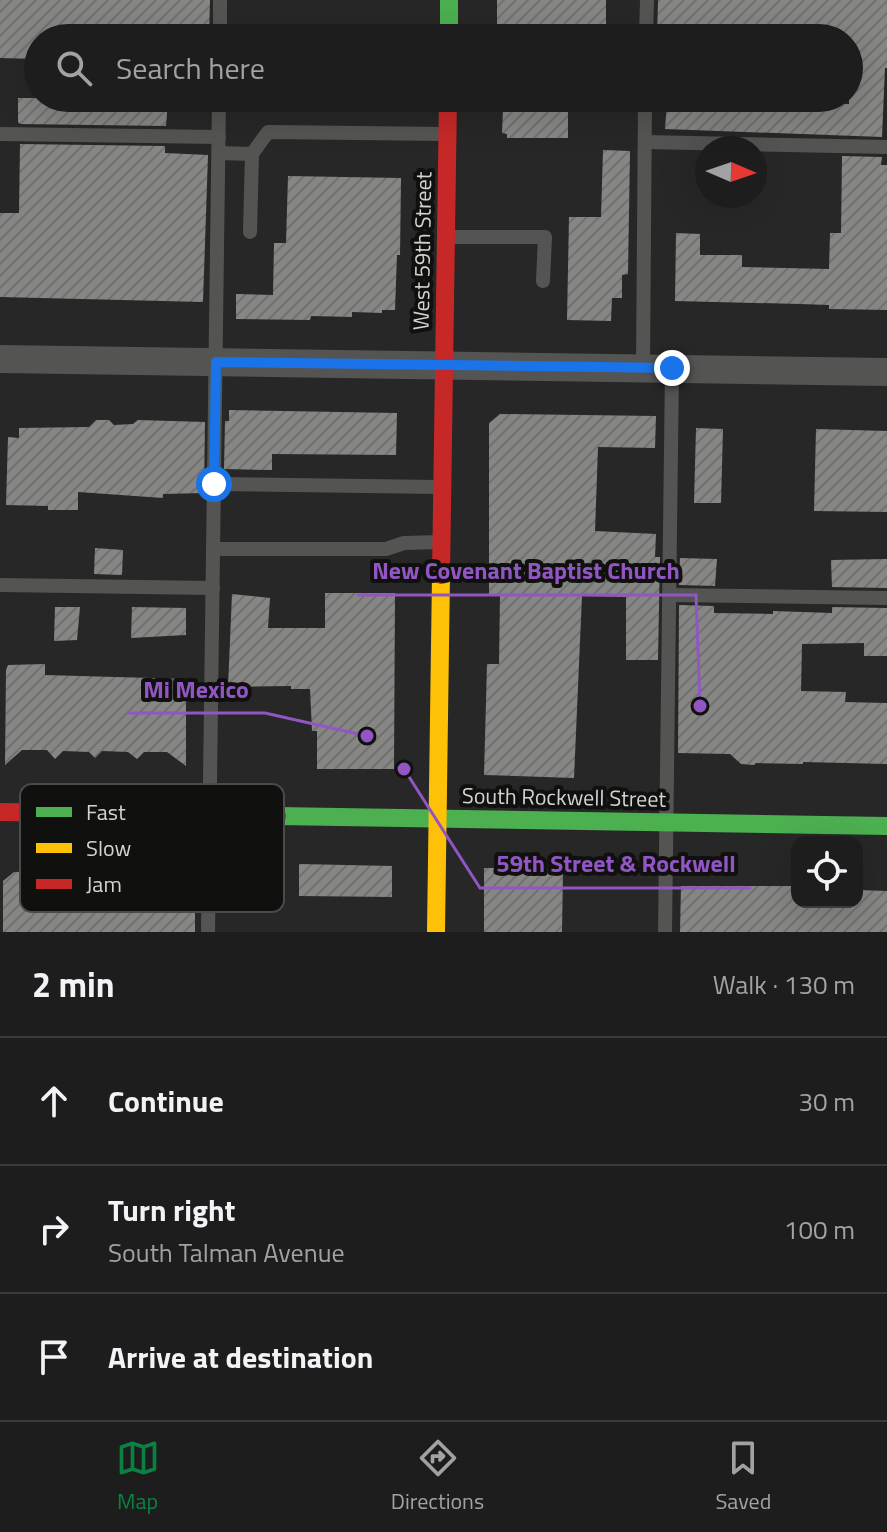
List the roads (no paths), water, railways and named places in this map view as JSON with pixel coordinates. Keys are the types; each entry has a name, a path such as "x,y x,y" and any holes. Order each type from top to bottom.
{"street":[{"path":"449,0 449,24"},
{"name":"West 59th Street","path":"436,932 448,112"},
{"path":"0,359 887,372"},
{"name":"South Rockwell Street","path":"0,812 20,812"},
{"name":"South Rockwell Street","path":"284,817 887,826"}],"lane":[{"path":"220,0 220,24"},
{"path":"646,24 647,0"},
{"path":"210,784 219,112"},
{"path":"643,368 645,112"},
{"path":"250,232 252,154 268,132 447,134"},
{"path":"0,134 219,137"},
{"path":"645,142 887,147"},
{"path":"219,153 252,154"},
{"path":"446,237 545,237 543,281"},
{"path":"665,932 672,368"},
{"path":"214,484 442,487"},
{"path":"213,549 386,549 404,543 442,542"},
{"path":"0,585 213,588"},
{"path":"669,595 887,598"},
{"path":"208,912 208,932"}],"place":[{"name":"New Covenant Baptist Church","path":"700,706"},
{"name":"Mi Mexico","path":"367,736"},
{"name":"59th Street & Rockwell","path":"404,769"}]}
